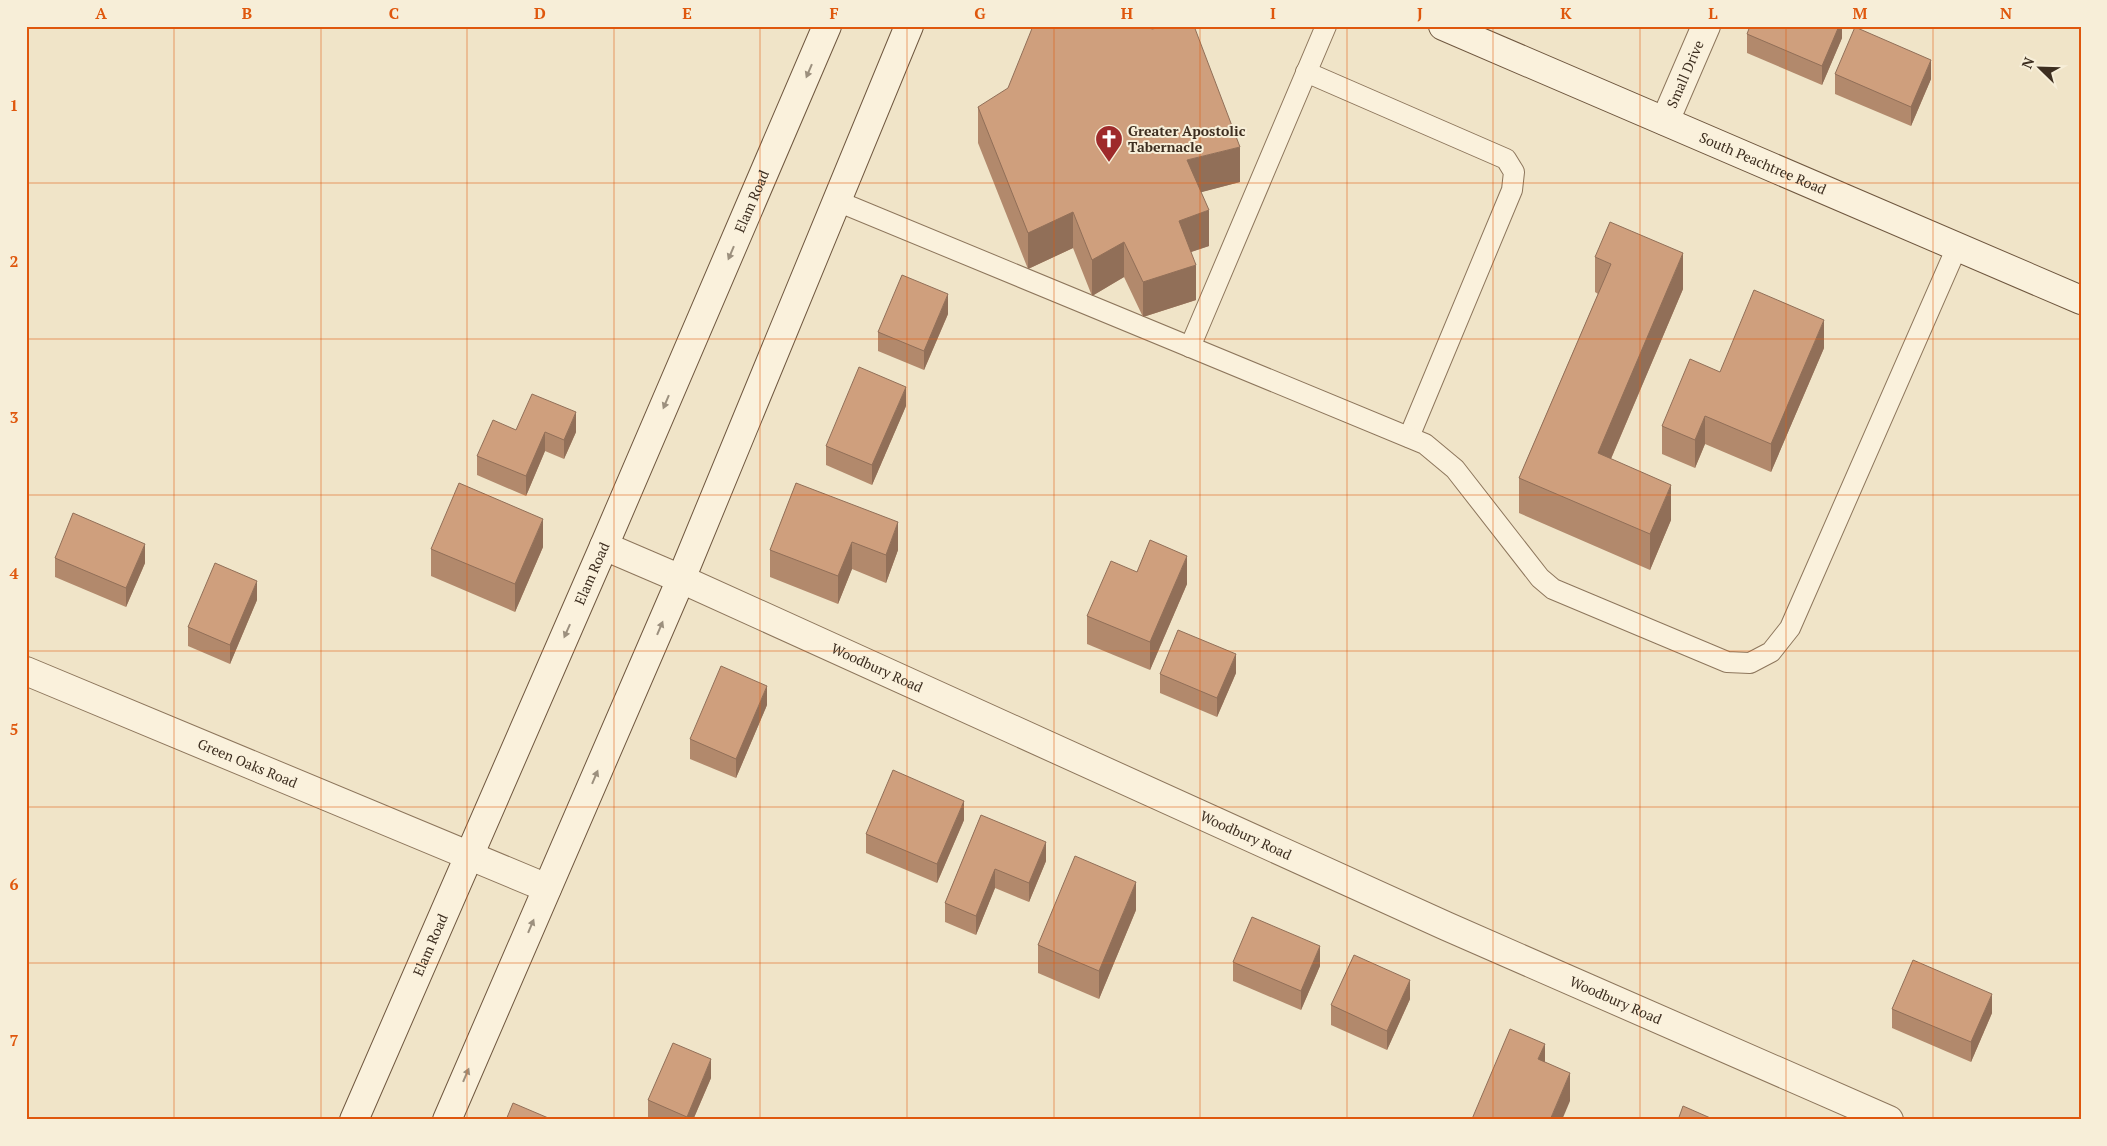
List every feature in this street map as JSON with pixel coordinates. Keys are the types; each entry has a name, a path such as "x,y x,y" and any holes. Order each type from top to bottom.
{"main road":[{"name":"Elam Road","path":"354,1120 604,546 827,26"},
{"path":"447,1120 681,579 909,26"},
{"name":"South Peachtree Road","path":"1443,26 2081,300"},
{"name":"Small Drive","path":"1665,120 1706,26"},
{"name":"Woodbury Road","path":"604,546 681,579 1446,926 1889,1120"},
{"name":"Green Oaks Road","path":"26,671 547,888"}],"lane":[{"path":"1190,347 1326,26"},
{"path":"1306,72 1506,159 1514,172 1512,190 1409,437"},
{"path":"837,201 1425,444 1455,469 1540,578 1553,589 1727,662 1750,663 1770,652 1790,628 1957,247"}],"building":[{"name":"Greater Apostolic Tabernacle","path":"1033,26 1147,26 1152,29 1168,26 1194,26 1240,147 1187,160 1209,210 1179,221 1196,265 1143,282 1124,242 1092,260 1073,212 1028,233 978,107 1008,88"},
{"path":"1750,26 1839,26 1822,66 1747,34"},
{"path":"1855,27 1931,60 1911,107 1835,74"},
{"path":"1610,222 1683,253 1598,453 1671,485 1650,534 1519,478 1611,264 1595,257"},
{"path":"902,275 948,294 924,351 878,332"},
{"path":"1754,290 1824,320 1771,444 1705,416 1695,440 1662,426 1690,359 1720,372"},
{"path":"859,367 906,387 872,465 826,446"},
{"path":"532,394 576,412 564,440 545,432 526,476 477,456 493,420 516,430"},
{"path":"459,483 543,519 515,584 431,549"},
{"path":"796,483 898,522 886,555 852,542 838,576 770,550"},
{"path":"73,513 145,544 126,588 55,558"},
{"path":"1150,540 1187,556 1150,642 1087,616 1111,561 1137,572"},
{"path":"215,563 257,581 230,645 188,627"},
{"path":"1178,630 1236,654 1217,698 1160,674"},
{"path":"721,666 767,686 736,759 690,739"},
{"path":"893,770 964,801 937,864 866,834"},
{"path":"981,815 1046,842 1029,883 995,869 976,916 945,903"},
{"path":"1075,856 1136,882 1099,971 1038,945"},
{"path":"1252,917 1320,946 1301,991 1233,962"},
{"path":"1354,955 1410,980 1387,1031 1331,1005"},
{"path":"1913,960 1992,994 1971,1042 1892,1009"},
{"path":"1510,1029 1545,1044 1538,1059 1570,1073 1550,1120 1472,1119"},
{"path":"673,1043 711,1059 687,1117 648,1100"},
{"path":"513,1103 553,1120 506,1120"},
{"path":"1683,1106 1715,1120 1678,1120"}],"place":[{"name":"Greater Apostolic Tabernacle","path":"1109,163"}]}
